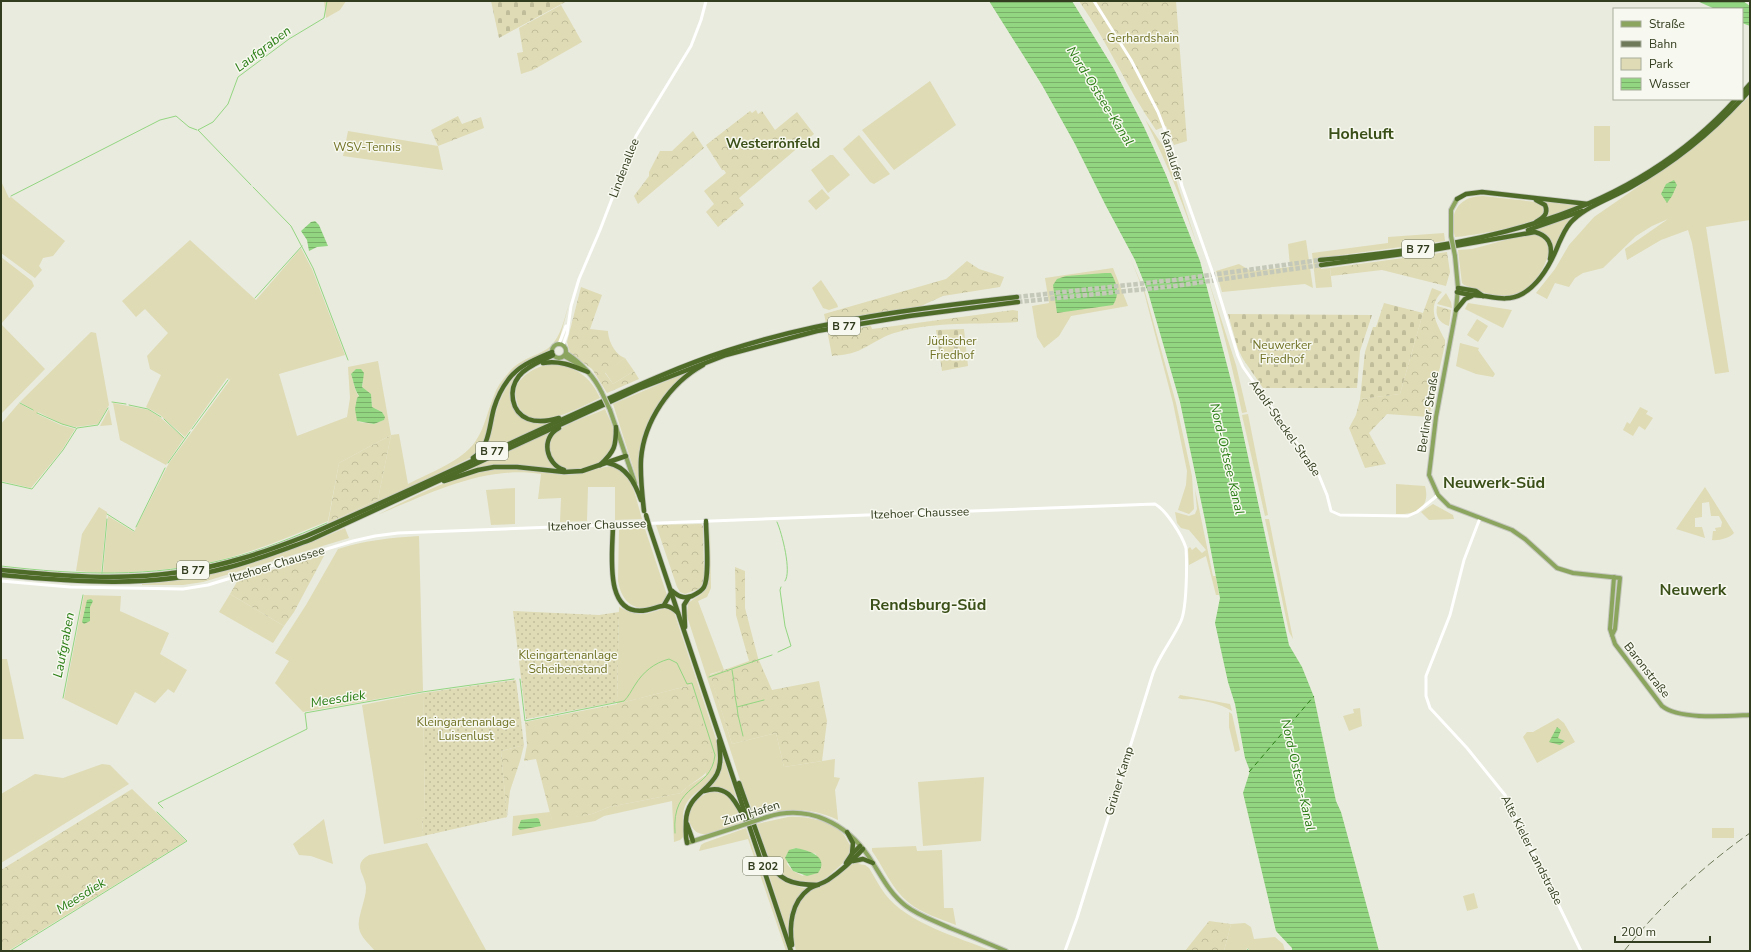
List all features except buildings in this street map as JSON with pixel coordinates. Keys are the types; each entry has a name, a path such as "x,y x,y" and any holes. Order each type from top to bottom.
{"highway":[{"path":"1743,92 1750,84"},
{"name":"B 77","path":"1743,98 1750,90"},
{"name":"B 77","path":"1735,100 1713,122 1668,158 1633,182 1589,204 1533,225 1472,239 1321,263 1439,249 1517,234 1562,219 1596,205 1631,187 1665,165 1700,139 1741,100"},
{"path":"1457,199 1466,194 1475,192 1589,204"},
{"path":"1528,198 1542,202 1546,208 1545,214 1533,225"},
{"path":"1456,310 1465,299 1474,296 1483,296 1496,299 1509,298 1524,293 1537,282 1549,263 1570,222 1596,205"},
{"path":"1517,234 1535,232 1542,234 1547,238 1552,248 1549,263"},
{"path":"1458,290 1476,291 1483,296"},
{"path":"1458,290 1474,296"},
{"name":"B 77","path":"1,570 94,577 125,577 180,572 226,563 263,552 306,536 582,410 696,362 764,340 815,327 912,310 1017,300 817,331 726,355 638,389 351,521 286,549 232,566 203,573 158,580 124,582 95,582 1,575"},
{"path":"553,353 523,372 514,385 512,396 514,403 520,413 528,419 549,421 582,410"},
{"path":"453,470 483,450 486,444 494,406 508,380 518,369 531,361 553,353"},
{"path":"645,513 641,486 641,457 645,438 652,419 664,401 686,378 702,366 718,360 726,355"},
{"path":"537,364 549,362 565,363 588,372"},
{"path":"570,472 561,469 552,463 548,454 547,444 554,431 575,418"},
{"path":"600,465 609,456 614,448 616,427"},
{"path":"429,485 478,470 494,467 517,467 570,472 582,471 626,456"},
{"path":"608,463 624,469 636,487"},
{"name":"B 202","path":"636,487 792,951"},
{"path":"664,605 672,591 681,597 689,597 702,590 706,580 706,521"},
{"path":"614,524 613,584 618,600 628,608 648,610 664,605 672,607 679,614"},
{"path":"685,631 684,605 689,597"},
{"path":"687,843 685,830 687,810 690,804 718,773 720,754 718,731"},
{"path":"732,773 738,781 765,856 771,866 781,877 790,882 801,885 818,885"},
{"path":"702,792 715,789 728,794 735,801 751,830"},
{"path":"686,823 693,841"},
{"path":"847,832 853,843 852,854"},
{"path":"844,867 852,854 862,847"},
{"path":"792,951 790,929 794,909 804,893 828,880 844,867 862,847"},
{"path":"849,862 860,859 873,863"}],"main road":[{"name":"Berliner Straße","path":"1457,199 1451,210 1451,236 1458,290 1456,310 1430,456 1429,475 1438,495 1449,506 1515,532 1557,568 1569,572 1620,578 1616,629 1612,635"},
{"path":"553,353 554,346 561,344 565,348 565,354"},
{"name":"B 202","path":"553,353 558,358 565,354 580,365 588,372 602,393 610,410 636,487"},
{"path":"1612,635 1610,629 1614,577"},
{"name":"Baronstraße","path":"1612,635 1618,649 1653,695 1662,706 1672,712 1688,715 1750,715"},
{"name":"Zum Hafen","path":"687,843 767,817 791,812 811,814 833,822 847,832 862,847 887,886 905,905 921,915 1006,951"}],"street":[{"name":"Lindenallee","path":"561,344 567,334 567,324 579,279 600,230 636,136 691,46 701,20 706,1"},
{"name":"Kanalufer","path":"1094,1 1131,60 1158,112 1172,148 1182,186 1211,268 1227,321"},
{"name":"Adolf-Steckel-Straße","path":"1227,321 1236,352 1243,367 1318,473 1332,512 1340,515 1403,517 1417,512 1438,495"},
{"name":"Itzehoer Chaussee","path":"1,581 70,587 183,589 208,585 352,540 380,535 614,524 1151,504 1161,507 1182,539 1186,548 1183,616"},
{"name":"Alte Kieler Landstraße","path":"1480,518 1464,560 1450,615 1426,676 1426,696 1430,708 1467,748 1505,795 1581,951"},
{"name":"Grüner Kamp","path":"1065,951 1077,918 1151,680 1157,664 1183,616"}],"green space":[{"path":"324,1 346,1 340,10 326,18"},
{"path":"491,1 567,1 499,38"},
{"name":"Gerhardshain","path":"1079,1 1176,1 1187,141 1174,145 1166,126 1156,130"},
{"path":"561,5 582,42 533,70 521,74 517,53 523,52 519,28"},
{"path":"930,81 956,125 894,170 862,130"},
{"path":"1750,96 1750,220 1706,227 1729,372 1715,374 1692,243 1688,230 1661,240 1627,260 1625,249 1668,219 1652,226 1636,236 1603,268 1583,273 1575,278 1569,287 1555,283 1547,299 1536,293 1555,269 1569,245 1594,217 1684,155"},
{"path":"756,110 758,114 762,111 775,130 797,112 814,134 739,198 744,205 718,227 706,212 714,204 704,191 726,173 722,170 706,145 750,111 752,113"},
{"path":"458,116 462,124 481,117 484,128 438,146 431,130"},
{"path":"1145,119 1166,149 1202,259 1177,190"},
{"path":"1594,126 1610,126 1610,161 1594,161"},
{"name":"WSV-Tennis","path":"348,131 438,146 443,170 343,156"},
{"path":"693,131 704,148 638,204 634,196 649,176 649,172 660,151 672,151"},
{"path":"859,135 890,174 874,184 870,182 843,149"},
{"path":"830,155 833,155 850,175 828,193 811,170"},
{"path":"1,181 9,198 11,197 65,241 53,256 43,258 39,266 42,270 35,278 1,253"},
{"path":"822,189 830,198 816,210 808,201"},
{"path":"1483,196 1536,202 1543,205 1545,213 1539,218 1517,226 1455,237 1453,221 1457,208 1467,199"},
{"path":"1542,200 1582,205 1545,218 1549,213 1548,206"},
{"path":"1574,216 1553,251 1552,243 1547,235 1532,231"},
{"path":"1444,233 1445,241 1320,258 1321,269 1330,268 1332,287 1316,288 1312,253 1388,243 1388,237"},
{"path":"1532,233 1541,235 1550,246 1548,256 1540,274 1527,288 1519,293 1500,296 1482,292 1462,283 1458,250 1472,249"},
{"path":"190,240 256,300 301,248 312,269 345,355 279,374 297,436 347,417 350,398 348,367 378,361 391,435 339,463 328,521 253,550 212,562 166,569 103,573 108,516 134,532 169,463 230,380 227,378 185,437 160,415 146,407 161,375 150,369 147,356 168,333 145,309 136,317 122,301","holes":["351,374 363,382 362,387 371,395 372,407 382,412 384,420 374,424 359,422 356,411 357,398 359,397"]},
{"path":"1306,240 1313,288 1305,284 1222,292 1216,271 1239,264 1251,271 1290,267 1288,244"},
{"path":"1447,252 1450,272 1446,286 1382,270 1331,276 1330,268"},
{"path":"1,257 32,281 34,286 1,324"},
{"path":"1131,260 1145,292 1176,403 1192,476 1194,509 1189,514 1178,510 1186,485 1187,471 1173,403 1144,292"},
{"path":"967,261 979,269 1004,277 1000,287 943,296 921,306 826,323 824,314 946,279"},
{"path":"1204,265 1236,365 1247,412 1242,413 1234,375"},
{"path":"1113,268 1128,306 1071,316 1059,336 1044,348 1037,337 1032,306 1049,303 1045,278"},
{"path":"821,280 838,307 829,310 823,308 812,288"},
{"path":"581,287 602,295 590,329 608,331 609,339 615,351 625,358 605,373 613,384 634,371 639,379 607,393 592,369 570,353 567,342"},
{"path":"1432,288 1442,292 1437,298 1435,304 1434,316 1445,340 1445,344 1429,417 1387,414 1369,433 1386,464 1365,468 1349,428 1356,415 1360,399 1400,394 1423,313"},
{"path":"1446,293 1451,302 1452,308 1437,304"},
{"path":"1384,303 1423,313 1400,394 1360,399 1365,352 1373,327 1376,327"},
{"path":"1468,303 1512,310 1503,328 1465,309"},
{"path":"569,304 559,341 553,345 550,351 527,361 500,389 486,442 474,456 404,490 328,523 378,499 391,435 399,434 408,484 454,461 475,442 484,425 495,393 501,382 510,371 523,361 547,349 556,340"},
{"path":"1437,306 1451,310 1449,326 1438,319"},
{"path":"1013,310 1018,311 1018,322 927,326 889,335 855,352 832,356 828,335 869,326 871,326 872,329"},
{"name":"Neuwerker Friedhof","path":"1228,314 1372,315 1360,351 1357,388 1263,388 1238,349"},
{"path":"1477,319 1488,326 1478,342 1467,335"},
{"path":"1,324 45,369 1,414"},
{"name":"Jüdischer Friedhof","path":"964,329 968,366 942,371 936,330"},
{"path":"91,332 96,333 109,405 98,424 76,427 62,424 38,412 37,414 61,425 75,429 62,450 31,488 1,481 1,424 19,403 33,411 20,402"},
{"path":"1460,343 1479,348 1478,350 1495,374 1493,377 1476,374 1456,366"},
{"path":"625,358 634,371 613,384 605,372"},
{"path":"531,363 519,373 513,381 510,392 511,404 517,414 527,421 535,423 549,423 481,455 488,444 501,397 516,374"},
{"path":"551,364 567,367 587,378 600,398 575,410 548,418 535,419 525,415 518,405 515,388 525,375 534,369"},
{"path":"697,368 675,386 645,431 639,486 613,404"},
{"path":"113,403 149,410 161,418 184,438 166,465 120,440"},
{"path":"1640,407 1648,411 1646,414 1653,418 1645,430 1639,426 1633,436 1623,430 1627,422 1630,424"},
{"path":"109,409 112,425 100,426"},
{"path":"605,409 614,432 612,447 606,457 585,469 573,470 562,468 554,461 550,450 551,439 555,433 571,423"},
{"path":"1248,414 1268,515 1265,516 1242,415"},
{"path":"551,431 548,458 554,467 562,471 530,466 500,465 457,475"},
{"path":"391,435 378,499 328,523 339,463"},
{"path":"612,466 625,475 630,481 636,496 642,519 615,520 615,487 588,487 587,521 560,522 561,498 538,499 541,474 520,472 478,477 457,483 377,515 441,484 475,473 509,469 571,475"},
{"path":"1396,484 1425,486 1426,500 1420,509 1409,513 1396,514"},
{"path":"1705,487 1734,533 1727,538 1712,540 1713,531 1716,531 1715,528 1721,527 1722,522 1719,516 1711,516 1709,502 1702,503 1702,517 1695,518 1695,527 1702,527 1705,538 1676,529"},
{"path":"515,488 515,524 491,525 486,490"},
{"path":"1195,489 1213,576 1216,576 1219,595 1216,595 1206,556 1189,565 1188,549 1190,547 1192,550 1196,547 1202,553 1206,550 1189,530 1181,528 1177,523 1175,512 1189,516 1195,514 1197,509"},
{"path":"1433,504 1453,515 1454,519 1429,520 1421,512"},
{"path":"99,507 107,512 101,573 76,571 82,534"},
{"path":"1265,519 1269,519 1293,639 1289,632"},
{"path":"701,524 703,526 704,581 699,589 685,594 680,592 677,587 656,525"},
{"path":"644,526 667,595 664,602 647,608 640,608 628,603 620,590 618,581 619,530 622,527"},
{"path":"345,528 349,538 203,582 183,585 142,585 196,577 246,565 271,557"},
{"path":"710,528 711,588 707,597 698,601 724,670 710,674 732,744 776,733 784,767 835,759 834,777 840,778 835,790 838,820 818,813 797,810 776,811 755,816 741,783 687,616 688,603 706,589 708,578"},
{"path":"419,536 423,691 303,712 275,683 289,661 275,653 306,605 338,549 368,541"},
{"path":"325,554 294,612 284,626 230,594 238,580"},
{"path":"735,567 745,571 745,608 758,658 772,690 819,681 827,721 822,761 784,767 776,733 732,744 710,675 749,661 736,615"},
{"path":"230,594 284,626 273,643 219,612"},
{"path":"84,595 121,596 120,611 169,633 160,654 187,670 174,693 168,689 155,703 135,692 117,725 64,699"},
{"path":"619,607 637,614 670,608 674,612 718,745 718,761 716,771 711,780 687,802 683,814 683,837 674,842 672,801 604,816 595,821 512,836 513,816 550,812 552,820 592,814 609,807 681,793 687,787 706,775 691,685 617,704"},
{"name":"Kleingartenanlage Scheibenstand","path":"513,611 599,615 619,612 617,702 526,719"},
{"path":"1,659 7,659 24,739 1,739"},
{"name":"Kleingartenanlage Luisenlust","path":"516,680 524,745 501,751 507,817 423,836 422,818 425,817 423,693"},
{"path":"691,685 713,755 709,769 701,777 681,793 609,807 592,814 552,821 536,759 524,761 527,745 525,722 617,704"},
{"path":"423,693 425,817 422,818 423,836 384,844 362,705"},
{"path":"1180,695 1230,704 1232,711 1212,703 1178,698"},
{"path":"1360,708 1362,726 1349,731 1343,716 1354,713 1353,709"},
{"path":"1229,712 1232,714 1240,750 1235,752 1229,727"},
{"path":"1558,718 1564,723 1575,742 1537,763 1523,737 1527,732 1533,732"},
{"path":"524,745 510,791 507,817 501,751"},
{"path":"724,760 736,797 727,790 709,788 718,777"},
{"path":"102,764 110,765 129,784 1,863 1,794 35,774 63,778"},
{"path":"984,777 981,841 923,846 918,782"},
{"path":"132,789 186,841 8,951 1,951 1,870"},
{"path":"711,792 718,792 728,797 735,805 744,821 711,833 702,834 695,831 689,822 690,811 693,805 701,797"},
{"path":"788,817 802,817 816,820 830,824 836,828 843,834 852,847 845,860 827,877 816,882 803,883 784,876 771,862 763,844 757,824","holes":["796,848 816,854 803,876 793,871 787,864 792,849"]},
{"path":"324,819 333,864 311,856 299,855 293,844"},
{"path":"746,828 788,951 786,951 748,839 699,851 701,845 704,843"},
{"path":"1712,828 1734,828 1734,838 1712,838"},
{"path":"427,843 486,950 485,951 375,951 361,934 359,928 360,914 365,898 366,888 360,866 361,863 369,855"},
{"path":"916,846 917,851 942,850 944,908 953,908 956,925 925,913 902,897 872,851 872,848"},
{"path":"762,853 776,871 787,881 800,887 808,888 800,896 788,934"},
{"path":"861,861 861,863 858,864 865,865 869,868 885,894 907,914 920,922 949,935 992,951 796,951 794,943 794,918 800,903 811,891 830,881 857,862"},
{"path":"1474,893 1478,908 1467,911 1463,896"},
{"path":"1209,921 1231,924 1224,951 1185,951"},
{"path":"1245,923 1251,927 1254,939 1275,937 1283,944 1285,951 1249,951 1247,948 1246,951 1224,951 1231,924"}],"water":[{"name":"Nord-Ostsee-Kanal","path":"989,1 1072,1 1114,69 1144,127 1166,175 1200,261 1234,392 1289,645 1302,667 1314,697 1336,801 1341,812 1379,951 1292,951 1292,948 1276,931 1243,793 1250,771 1245,758 1235,704 1228,682 1215,623 1220,598 1205,520 1180,402 1148,292 1135,260 1075,144 1042,85"},
{"path":"1697,1 1743,1 1750,6 1750,26 1743,23 1743,8 1713,8"},
{"path":"1674,180 1677,185 1667,203 1661,194 1666,184"},
{"path":"315,221 319,225 328,246 317,247 309,251 307,240 301,231 311,222"},
{"path":"1111,273 1117,289 1113,305 1057,313 1053,285 1057,279 1066,276"},
{"path":"356,369 361,369 364,373 362,387 371,394 372,407 382,412 385,417 384,420 374,424 357,421 355,409 357,398 359,396 351,374"},
{"path":"91,599 93,601 90,607 90,621 84,624 82,622 87,600"},
{"path":"1557,727 1561,730 1558,738 1565,741 1560,745 1549,742"},
{"path":"539,819 541,826 520,830 518,828 521,820"},
{"path":"796,848 806,850 816,855 821,863 818,873 807,876 793,871 785,858 789,850"}],"waterway":[{"name":"Laufgraben","path":"251,185 198,130 213,122 228,104 238,77 289,39 324,18 327,1"},
{"path":"11,196 160,120 176,116 189,127 197,130"},
{"name":"Laufgraben","path":"253,187 291,226 313,268 348,360"},
{"name":"Laufgraben","path":"255,298 302,246"},
{"name":"Laufgraben","path":"192,429 228,380"},
{"path":"112,402 126,404"},
{"path":"20,403 33,410"},
{"path":"129,405 148,409 161,417"},
{"path":"1,482 32,489 63,450 77,428 98,425 108,408"},
{"path":"37,413 62,424 76,428"},
{"path":"164,419 184,438"},
{"name":"Laufgraben","path":"168,463 190,432"},
{"name":"Laufgraben","path":"136,527 165,468"},
{"name":"Laufgraben","path":"107,514 134,531"},
{"name":"Laufgraben","path":"102,573 107,519"},
{"name":"Meesdiek","path":"777,522 784,543 787,561 787,576 785,581"},
{"path":"1,566 86,573 143,572 171,569 199,565 240,556 327,523"},
{"name":"Meesdiek","path":"778,652 791,646 785,626 780,590 781,587"},
{"name":"Laufgraben","path":"63,698 83,595"},
{"name":"Meesdiek","path":"709,677 772,655"},
{"name":"Meesdiek","path":"520,679 525,721 624,701 638,680 649,669 658,663 669,659 677,663 687,684 692,683 715,755 712,767 706,775 685,795 679,804 675,816 675,833"},
{"path":"732,670 737,707 764,700"},
{"name":"Meesdiek","path":"163,808 158,803 307,729 305,713 422,692 514,679"},
{"path":"737,707 743,736"},
{"name":"Meesdiek","path":"10,951 187,841 157,812"}],"ferry route":[{"path":"1249,772 1314,696"}],"tunnel":[{"path":"1017,297 1174,280 1320,260"},
{"path":"1018,302 1175,286 1321,265"}],"railway":[{"path":"1624,951 1667,902 1715,859 1750,833"}],"district":[{"name":"Hoheluft","path":"1361,134"},
{"name":"Westerrönfeld","path":"773,143"},
{"name":"Neuwerk-Süd","path":"1494,483"},
{"name":"Neuwerk","path":"1693,590"},
{"name":"Rendsburg-Süd","path":"928,605"}]}
